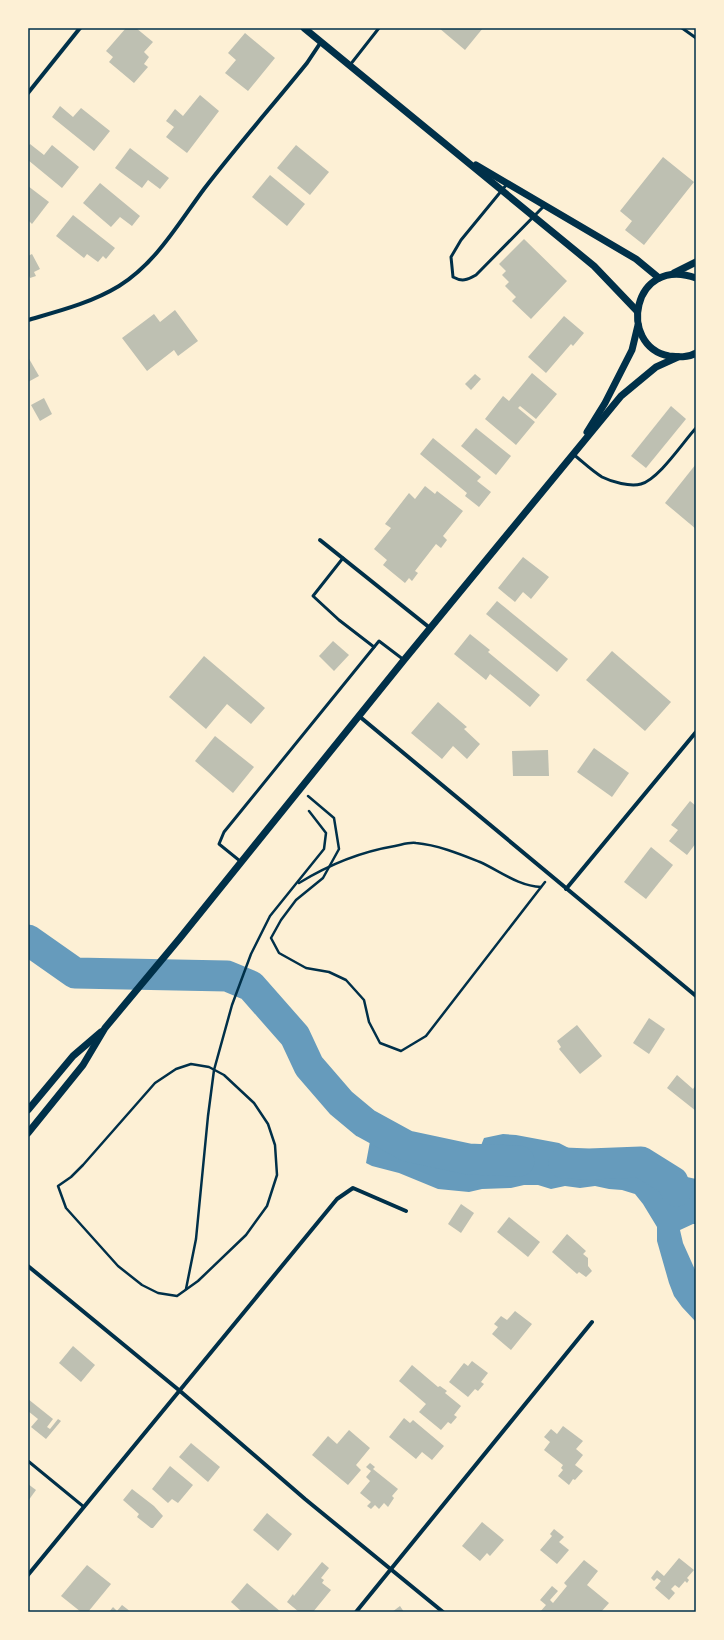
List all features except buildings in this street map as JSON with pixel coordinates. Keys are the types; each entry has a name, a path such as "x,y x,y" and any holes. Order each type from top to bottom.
{"street":[{"path":"28,93 80,28"},
{"path":"304,28 594,266 637,311"},
{"path":"28,320 63,310 102,296 138,273 163,246 205,188 307,63 321,42"},
{"path":"454,152 636,260 659,278"},
{"path":"695,355 678,357 665,355 653,348 643,338 638,325 637,311 641,298 648,286 659,278 672,274 696,262"},
{"path":"672,274 686,274 696,278"},
{"path":"573,454 605,403 632,350 638,325"},
{"path":"28,1110 73,1056 105,1028 180,938 430,628 621,396 656,367 678,357"},
{"path":"320,540 430,628"},
{"path":"359,716 696,996"},
{"path":"566,889 696,732"},
{"path":"28,1133 83,1065 105,1028"},
{"path":"28,1576 337,1199 353,1188 406,1211"},
{"path":"28,1266 180,1391 305,1499 443,1612"},
{"path":"356,1612 392,1570 592,1322"}],"lane":[{"path":"350,66 379,28"},
{"path":"682,28 696,38"},
{"path":"507,184 461,240 454,251 451,257 453,277 459,280 468,279 476,275 544,206"},
{"path":"573,454 603,477 631,485 642,484 664,467 696,428"},
{"path":"343,558 313,596 339,620 374,647"},
{"path":"241,862 219,844 224,832 379,641 404,660"},
{"path":"28,1461 84,1507"}],"path":[{"path":"299,790 334,818 340,849 324,878 296,900 281,920 271,938 279,954 306,968 329,972 346,980 364,1000 369,1022 380,1043 401,1051 426,1036 550,875"},
{"path":"186,1290 196,1240 214,1070 232,1006 251,954 270,916 324,850 326,833 309,811"},
{"path":"297,884 323,869 353,856 388,847 415,843 453,851 481,863 509,878 533,887 541,887"},
{"path":"191,1064 209,1067 214,1070 224,1075 254,1103 268,1124 275,1145 277,1175 267,1206 246,1234 198,1281 186,1290 177,1296 158,1293 142,1285 118,1266 66,1208 58,1186 71,1177 83,1165 155,1083 164,1076 176,1069 191,1064"}],"water":[{"path":"503,1134 559,1143 594,1161 608,1164 662,1165 676,1168 687,1177 696,1179 696,1224 680,1230 683,1243 696,1272 696,1322 674,1296 657,1241 657,1227 635,1194 622,1190 595,1186 580,1188 565,1186 551,1189 538,1185 524,1185 511,1188 482,1189 469,1192 438,1189 399,1173 366,1163 371,1136 405,1154 468,1167 474,1163 484,1138"}],"waterway":[{"path":"28,940 75,973 227,976 251,986 295,1036 309,1066 341,1103 365,1123 407,1146 468,1159 519,1161"},
{"path":"564,1163 589,1164 641,1162 673,1182 676,1191"}]}
